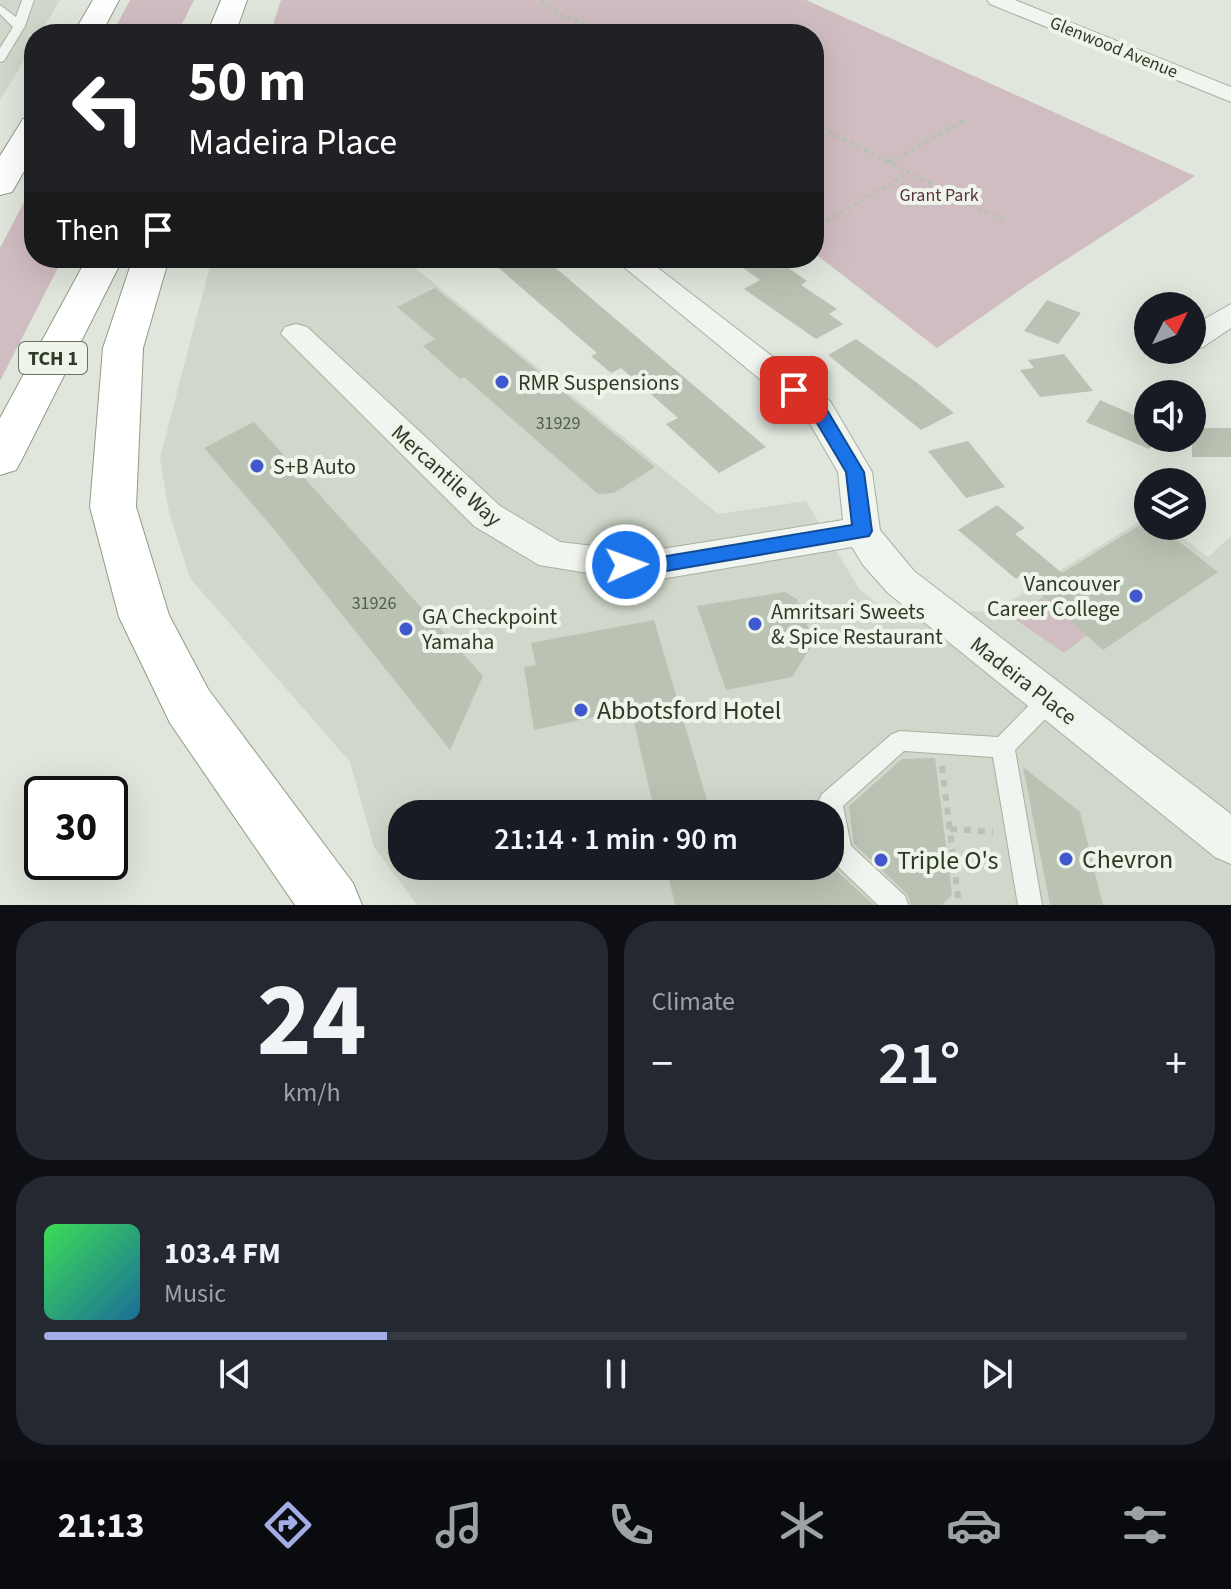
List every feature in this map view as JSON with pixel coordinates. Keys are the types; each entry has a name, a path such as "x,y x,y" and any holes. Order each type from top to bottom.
{"highway":[{"path":"93,24 106,0"},
{"path":"225,24 234,0"},
{"path":"0,185 24,143"},
{"name":"TCH 1","path":"0,459 100,268"},
{"path":"148,268 123,348 113,507 144,617 189,706 331,905"}],"street":[{"name":"Glenwood Avenue","path":"997,0 1231,95"},
{"name":"Madeira Place","path":"640,268 818,409 855,472 862,531 876,555 901,582 1231,842"},
{"path":"1206,331 1231,314"},
{"name":"Mercantile Way","path":"296,334 487,516 552,555 643,567 862,531"}],"lane":[{"path":"0,58 19,26 28,0"},
{"path":"0,8 19,26"},
{"path":"896,905 840,852 830,802 900,741 1003,747 1049,700"},
{"path":"1003,747 1030,905"}],"path":[{"path":"541,0 562,16 585,24"},
{"path":"890,162 965,120"},
{"path":"824,129 1004,221"},
{"path":"824,222 909,173"},
{"path":"941,753 959,905"},
{"path":"950,829 987,831"}],"shaded area":[{"path":"0,0 60,0 46,24 24,24 24,60 0,100"},
{"path":"209,268 415,268 718,514 806,501 860,590 881,607 993,612 1134,525 1134,540 1186,540 1208,557 1231,536 1231,905 417,905 398,880 844,880 844,800 388,800 388,866 374,847 350,762 190,578 169,512 160,458"}],"green space":[{"path":"130,0 194,0 182,24 117,24"},
{"name":"Grant Park","path":"281,0 806,0 1195,176 1030,283 937,348 824,261 824,24 273,24"},
{"path":"24,202 24,268 58,268 0,381 0,248"},
{"path":"1043,597 1087,635 1064,653 1013,618"}],"building":[{"path":"499,268 556,268 766,447 719,473 666,424 678,418 621,368 611,373 591,356 597,353"},
{"path":"743,268 788,268 807,281 801,285 837,309 829,314 843,324 816,339 744,289 760,280"},
{"path":"435,288 655,467 614,493 598,494 464,377 460,379 423,346 435,339 397,307"},
{"path":"1047,300 1081,313 1058,344 1024,331"},
{"path":"856,339 954,413 921,430 828,355"},
{"path":"1064,354 1093,391 1040,397 1020,370 1034,368 1028,360"},
{"path":"1100,400 1134,415 1134,443 1086,422"},
{"path":"254,422 483,676 450,750 273,528 204,448"},
{"path":"1206,428 1231,428 1231,457 1192,457 1192,452 1206,452"},
{"path":"968,441 1005,487 966,498 928,451"},
{"path":"997,505 1025,528 1015,534 1062,573 1134,529 1134,540 1177,540 1218,572 1103,650 1020,576 1016,579 958,530"},
{"name":"Amritsari Sweets & Spice Restaurant","path":"785,592 797,599 814,642 792,677 726,690 697,606"},
{"path":"654,620 707,800 652,800 631,709 534,730 524,667 536,665 531,643"},
{"path":"935,758 952,895 942,905 911,905 907,894 854,844 849,806 902,759"},
{"name":"Chevron","path":"1023,767 1080,812 1103,905 1050,905"},
{"path":"844,878 874,905 675,905 669,880"}],"place":[{"name":"RMR Suspensions","path":"502,382"},
{"name":"S+B Auto","path":"257,466"},
{"name":"Vancouver Career College","path":"1136,596"},
{"name":"Amritsari Sweets & Spice Restaurant","path":"755,624"},
{"name":"GA Checkpoint Yamaha","path":"406,629"},
{"name":"Abbotsford Hotel","path":"581,710"},
{"name":"Chevron","path":"1066,859"},
{"name":"Triple O's","path":"881,860"}],"route":[{"path":"626,565 643,567 862,531 855,472 839,440 818,409 794,390"}]}
